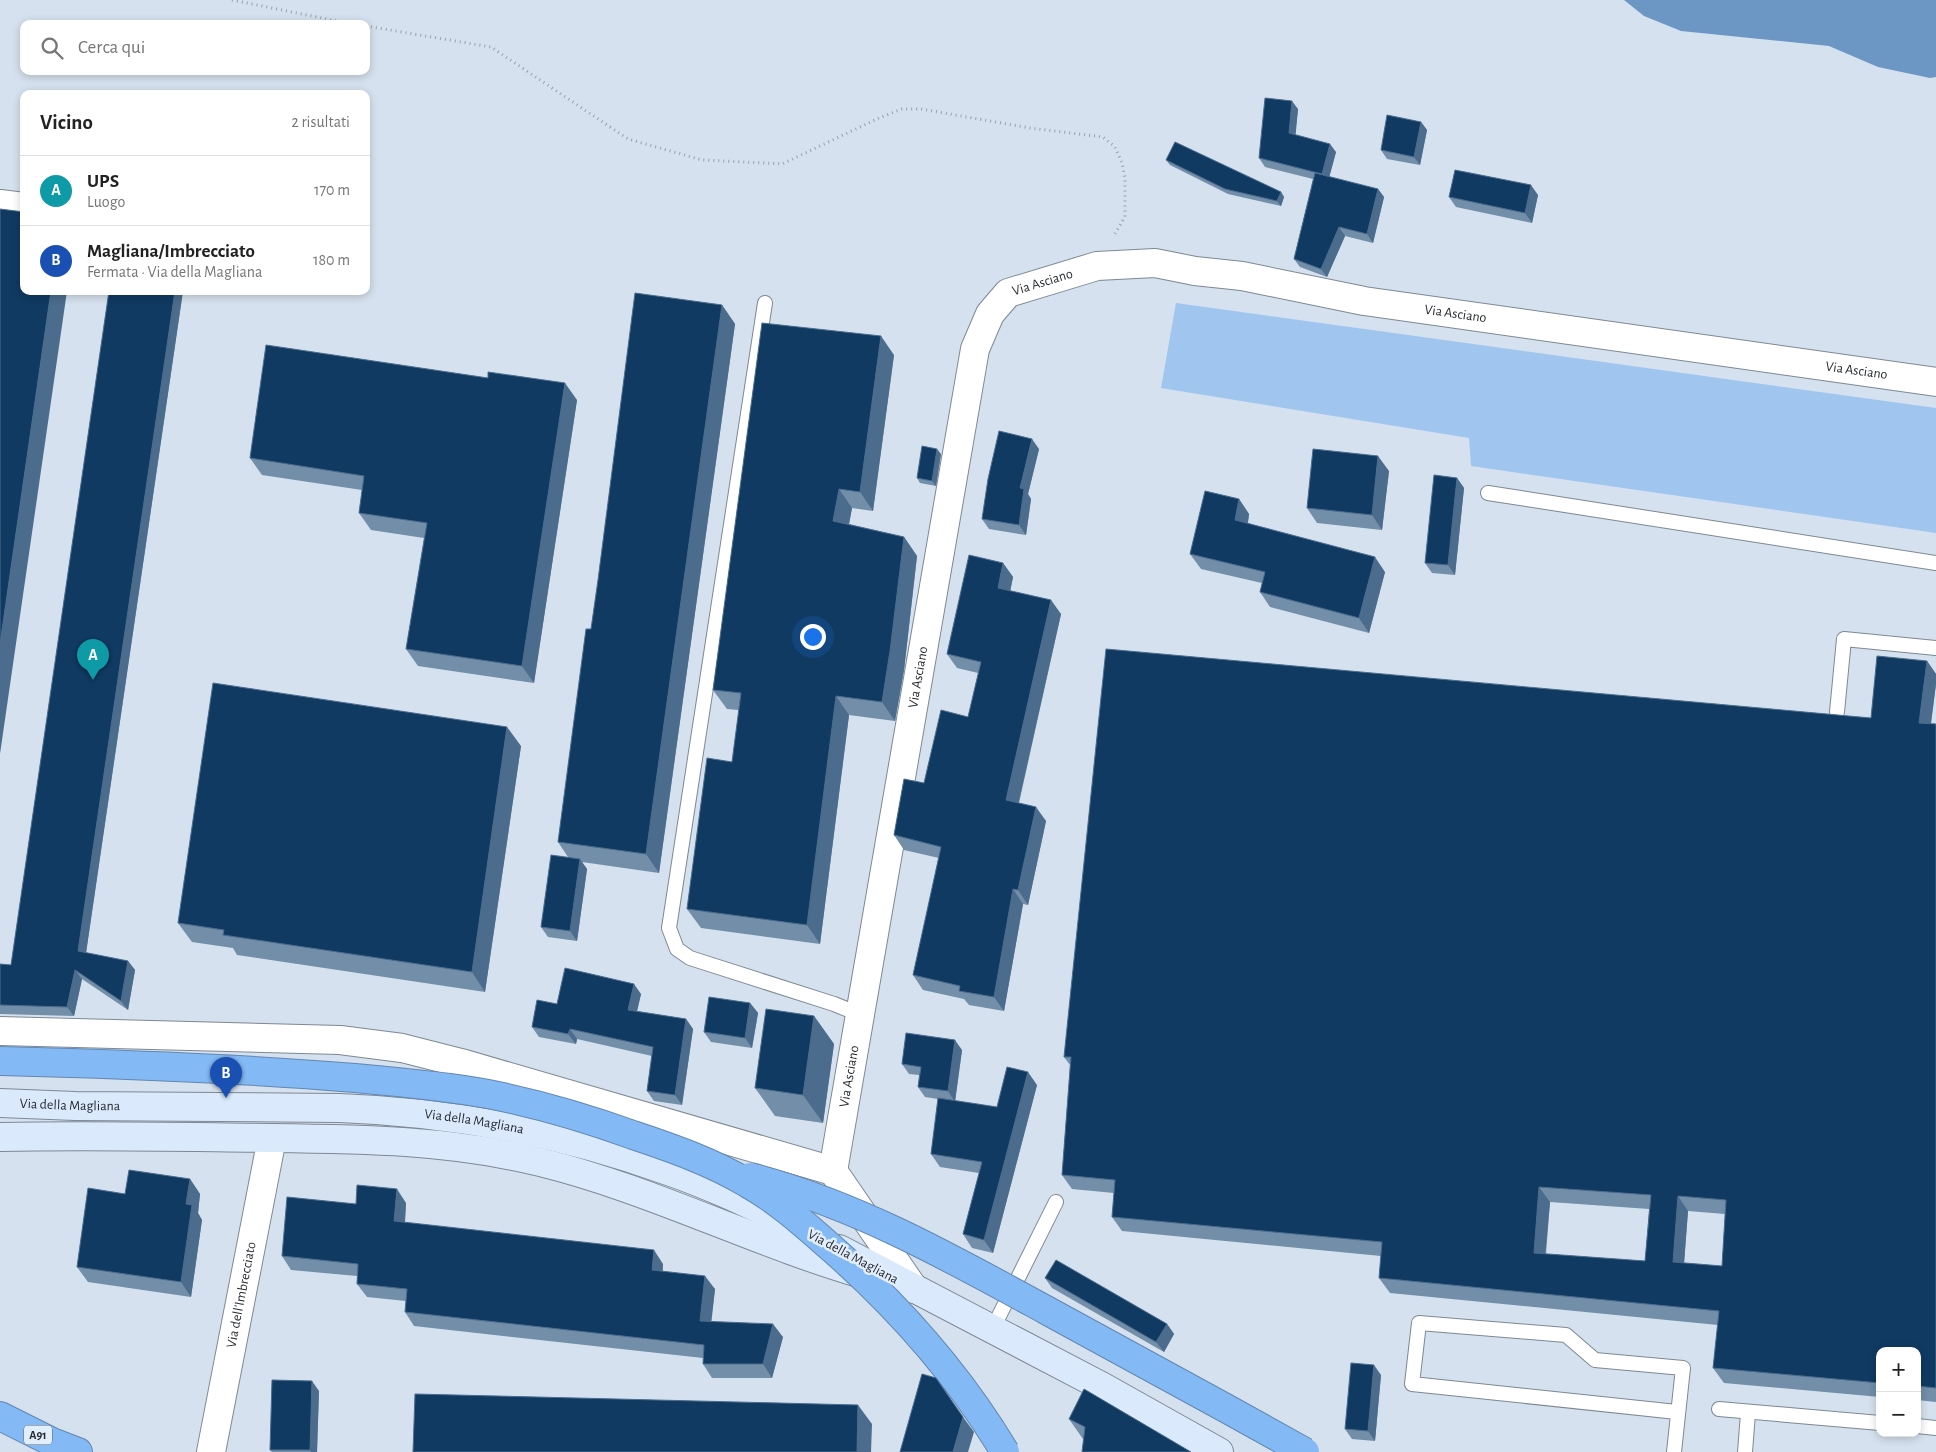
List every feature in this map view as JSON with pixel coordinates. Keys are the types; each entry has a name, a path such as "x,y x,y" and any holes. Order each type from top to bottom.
{"highway":[{"path":"0,1060 194,1067 322,1076 486,1094 594,1121 654,1142 720,1169 750,1185 789,1213 837,1253 893,1305 964,1388 1005,1452"},
{"path":"720,1169 818,1197 886,1227 1008,1289 1305,1452"},
{"name":"A91","path":"0,1416 52,1442 78,1452"}],"main road":[{"name":"Via della Magliana","path":"0,1103 75,1106 380,1109 518,1127 580,1142 648,1164 716,1190 812,1234 1219,1452"},
{"name":"Via della Magliana","path":"0,1137 99,1135 373,1139 424,1142 470,1148 538,1161 668,1203 800,1255 914,1289"}],"street":[{"path":"0,204 20,206"},
{"name":"Via Asciano","path":"833,1171 975,349 990,314 1008,293 1096,266 1155,263 1195,271 1242,276 1364,301 1936,382"},
{"path":"0,1031 321,1039 383,1045 461,1063 833,1171"},
{"path":"380,1109 383,1045"},
{"name":"Via dell'Imbrecciato","path":"211,1452 272,1138"},
{"name":"Via della Magliana","path":"833,1171 914,1289"}],"lane":[{"path":"765,303 668,928 677,949 690,958 834,1004 861,1015"},
{"path":"1488,493 1936,564"},
{"path":"1838,712 1844,639 1936,648"},
{"path":"992,1330 1056,1202"},
{"path":"1674,1452 1683,1368 1595,1360 1566,1335 1418,1323 1412,1384 1677,1412"},
{"path":"1718,1409 1876,1423"},
{"path":"1745,1452 1748,1413"},
{"path":"1921,1426 1936,1428"}],"path":[{"path":"232,0 332,20"},
{"path":"370,27 491,47 628,139 702,160 782,164 902,109 921,109 1030,128 1103,137 1114,147 1122,163 1125,178 1125,217 1096,266"}],"shaded area":[{"path":"1624,0 1936,0 1936,77 1930,78 1878,67 1829,46 1681,31 1644,16"},
{"path":"1176,303 1936,408 1936,533 1471,466 1469,438 1161,388"}],"building":[{"path":"1265,98 1292,101 1289,133 1330,144 1322,174 1259,158"},
{"path":"1387,115 1421,122 1414,157 1381,150"},
{"path":"1175,142 1281,192 1277,201 1225,189 1166,160"},
{"path":"1455,170 1531,185 1525,213 1449,197"},
{"path":"1315,173 1378,189 1367,234 1339,227 1321,269 1294,259"},
{"path":"0,209 20,212 20,295 50,295 0,644"},
{"path":"635,293 722,305 646,854 558,842 586,629 591,629 598,580"},
{"path":"108,295 174,295 78,951 128,961 121,1001 75,970 67,1007 0,1005 0,964 11,965"},
{"path":"762,323 881,336 860,492 839,489 833,521 904,537 882,702 836,696 807,925 687,909 707,758 732,762 741,693 713,690"},
{"path":"266,345 488,378 488,372 565,383 522,666 406,649 427,523 359,513 364,476 250,458"},
{"path":"999,431 1032,439 1020,488 1024,489 1019,525 982,519 988,479"},
{"path":"922,446 937,449 932,481 917,478"},
{"path":"1313,449 1378,456 1372,515 1307,508"},
{"path":"1434,475 1457,478 1448,565 1425,563"},
{"path":"1205,491 1239,499 1235,520 1375,557 1359,618 1260,592 1265,572 1190,554"},
{"path":"969,555 1003,563 998,588 1051,600 1006,800 1036,807 1018,890 1013,889 994,997 959,991 960,986 913,975 941,847 894,835 904,779 924,783 941,710 968,717 981,662 947,654"},
{"path":"1106,649 1871,718 1877,656 1927,661 1919,723 1936,724 1936,1388 1921,1386 1921,1347 1876,1347 1876,1383 1713,1368 1719,1311 1379,1278 1382,1242 1112,1217 1115,1180 1062,1175 1071,1057 1064,1057","holes":["1539,1187 1651,1195 1645,1261 1534,1253","1678,1196 1726,1200 1722,1266 1673,1262"]},
{"path":"213,683 507,727 472,972 223,935 224,930 178,923"},
{"path":"551,855 580,859 570,931 541,927"},
{"path":"565,968 634,984 628,1010 686,1019 675,1095 647,1091 653,1047 570,1029 568,1034 532,1027 537,1000 557,1004"},
{"path":"709,997 750,1003 745,1038 704,1032"},
{"path":"766,1009 814,1016 803,1095 755,1088"},
{"path":"906,1033 955,1040 948,1091 918,1087 921,1067 902,1064"},
{"path":"1007,1067 1028,1072 984,1240 963,1234 982,1162 931,1154 938,1098 997,1107"},
{"path":"129,1170 190,1179 186,1204 192,1205 181,1282 77,1267 88,1188 125,1194"},
{"path":"357,1185 397,1189 394,1221 654,1250 652,1270 705,1276 700,1321 773,1324 763,1364 703,1364 704,1345 405,1312 407,1289 357,1284 358,1264 282,1256 287,1197 356,1204"},
{"path":"1056,1260 1167,1324 1156,1342 1045,1278"},
{"path":"1351,1363 1374,1365 1368,1431 1345,1429"},
{"path":"922,1374 936,1378 963,1417 953,1452 900,1452"},
{"path":"272,1380 312,1381 310,1450 270,1450"},
{"path":"1084,1389 1191,1452 1082,1452 1085,1427 1069,1419"},
{"path":"415,1394 858,1405 857,1452 413,1452"}],"place":[{"name":"UPS","path":"93,680"},
{"name":"Magliana/Imbrecciato","path":"226,1098"}]}
